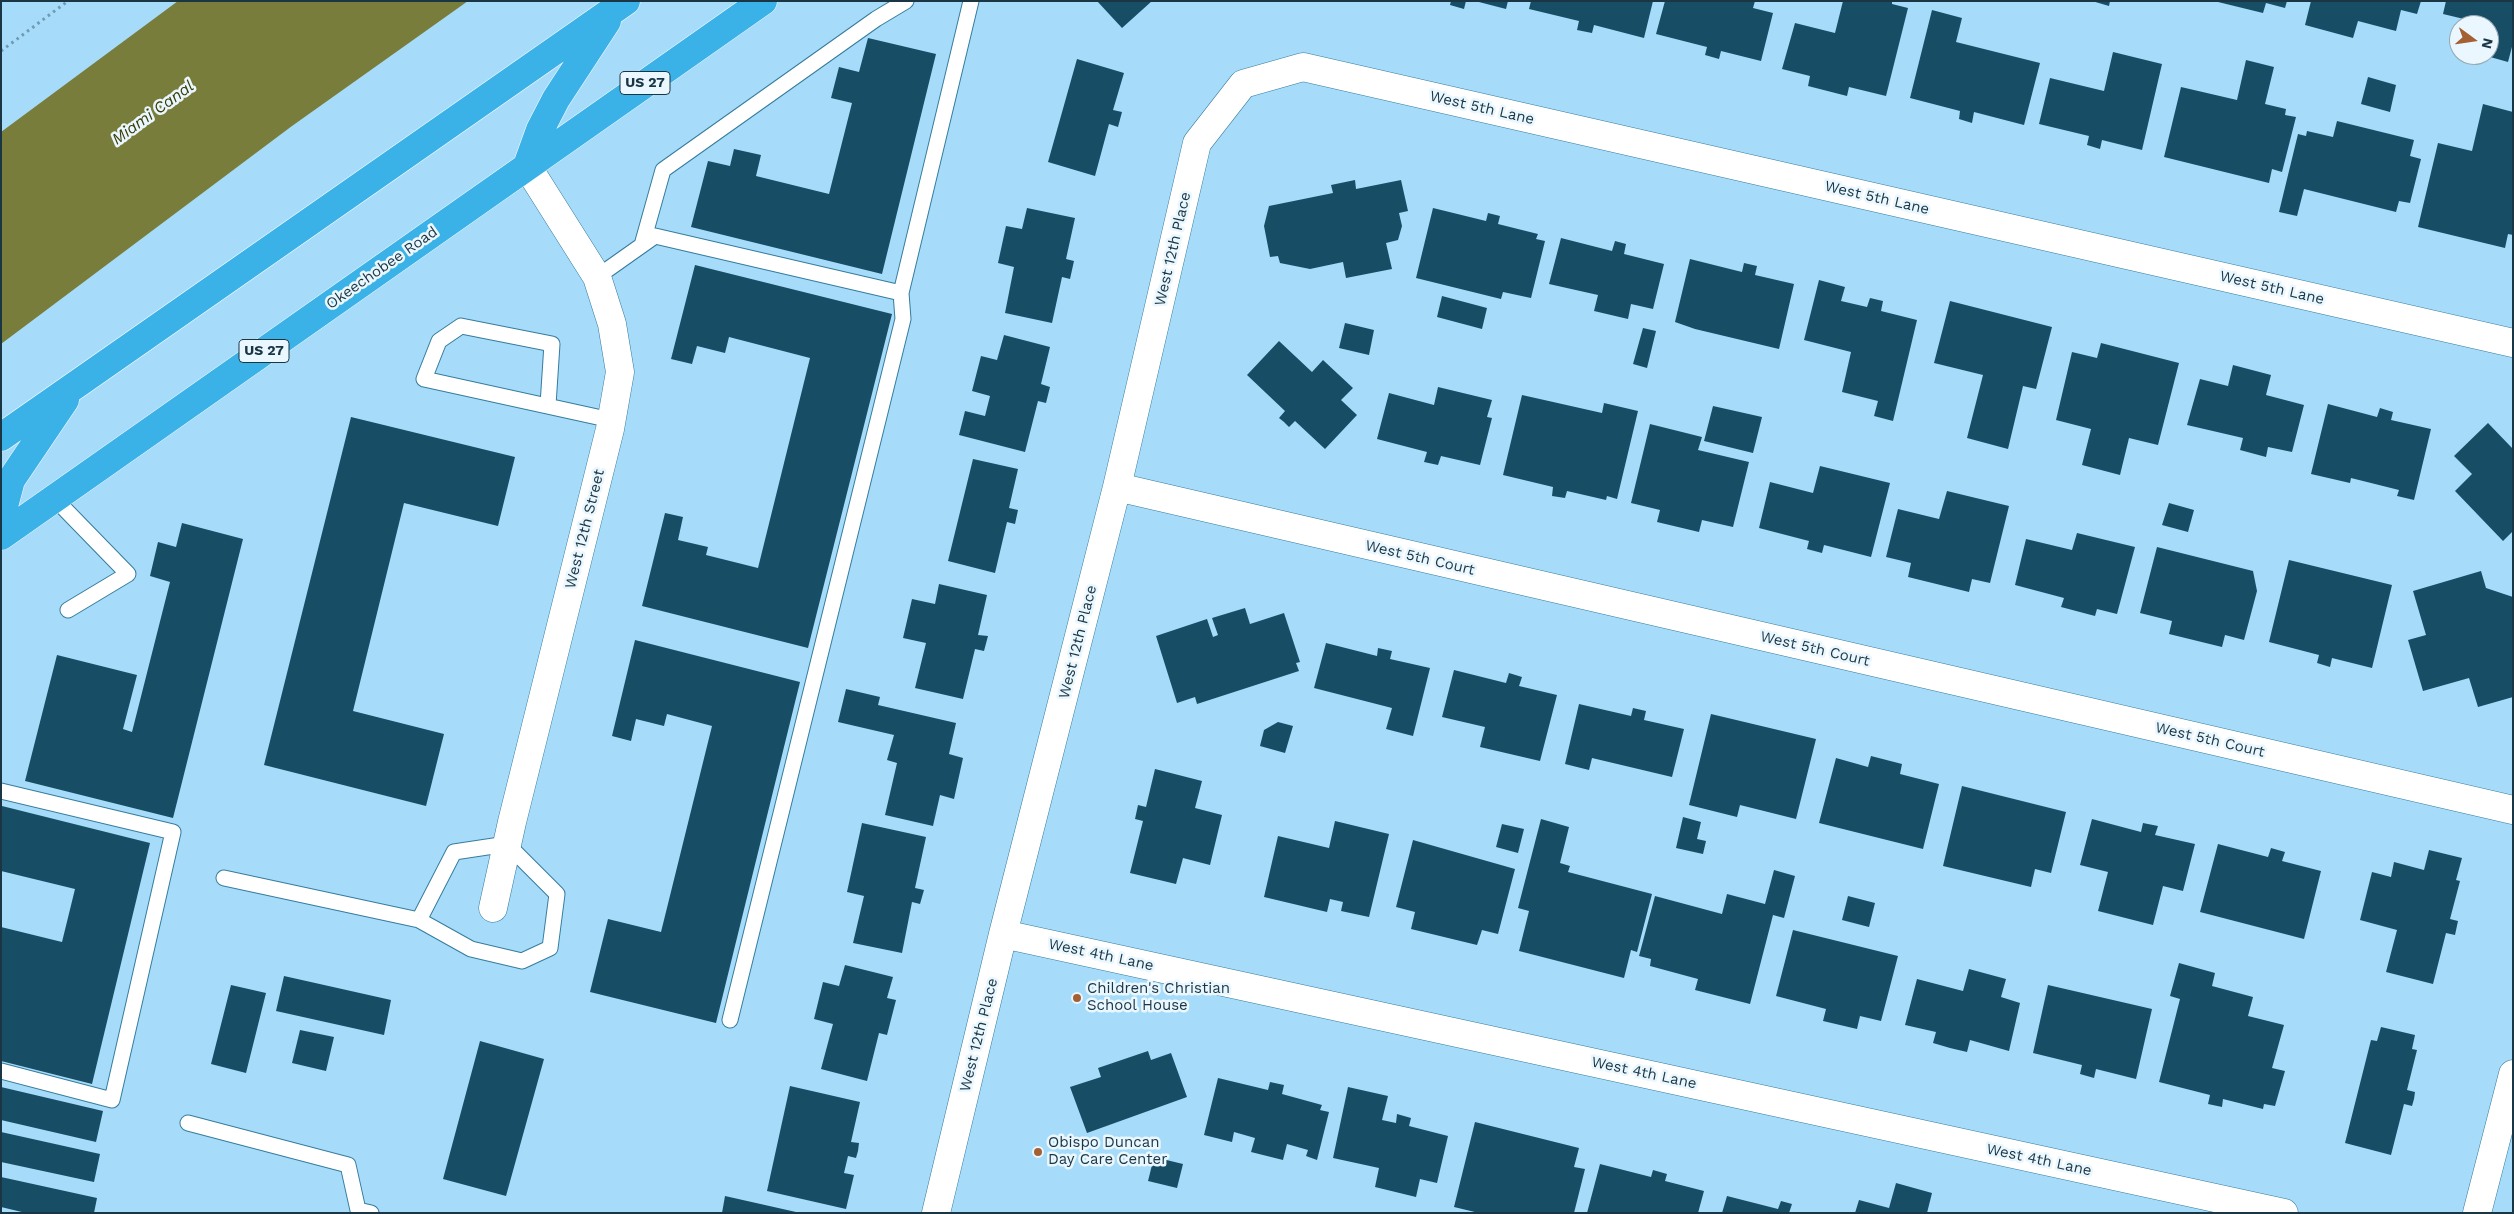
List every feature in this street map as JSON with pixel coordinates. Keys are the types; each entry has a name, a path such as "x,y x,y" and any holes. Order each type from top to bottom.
{"highway":[{"name":"Okeechobee Road","path":"1,536 763,1"},
{"path":"528,166 540,130 556,99 620,5"},
{"path":"1,437 620,5"},
{"path":"1,517 11,480 74,386"}],"street":[{"name":"West 5th Lane","path":"1242,84 1303,67 2513,343"},
{"name":"West 12th Place","path":"936,1213 1003,934 1117,488 1197,143 1242,84"},
{"name":"West 12th Street","path":"493,908 506,844 611,420 620,372 612,324 597,277 528,166"},
{"name":"West 5th Court","path":"1117,488 2513,810"},
{"name":"West 4th Lane","path":"1003,934 2284,1213"},
{"path":"2477,1213 2513,1074"}],"lane":[{"path":"642,245 663,170 876,19 906,1"},
{"path":"730,1020 903,319 901,293 972,1"},
{"path":"597,277 655,236 901,293"},
{"path":"548,406 552,344 461,326 439,341 424,379 611,420"},
{"path":"55,499 128,574 68,610"},
{"path":"1,791 173,832 112,1100 1,1071"},
{"path":"224,878 419,920 471,949 522,961 550,948 557,894 506,844 454,852 419,920"},
{"path":"188,1124 348,1165 358,1210 371,1213"}],"path":[{"path":"1,51 68,1"}],"water":[{"name":"Miami Canal","path":"178,1 468,1 292,126 1,344 1,132"}],"building":[{"path":"1097,1 1152,1 1122,28"},
{"path":"1451,1 1466,1 1464,9 1450,5"},
{"path":"1475,1 1508,1 1506,9"},
{"path":"1531,1 1653,1 1644,38 1594,25 1592,33 1577,30 1579,21 1529,9"},
{"path":"1665,1 1755,1 1753,8 1773,13 1761,61 1721,51 1719,59 1705,55 1707,47 1656,34"},
{"path":"1843,1 1892,1 1892,4 1908,8 1886,96 1849,87 1847,96 1808,86 1810,76 1782,69 1795,23 1835,33"},
{"path":"2092,1 2110,1 2109,6"},
{"path":"2287,1 2285,8 2266,3 2263,13 2218,2"},
{"path":"2311,1 2421,1 2417,14 2401,10 2396,31 2358,21 2353,38 2305,25"},
{"path":"2446,1 2513,1 2513,43 2508,62 2499,59 2499,15 2443,14"},
{"path":"1932,10 1962,18 1956,42 2040,63 2024,125 1974,112 1972,123 1959,119 1960,111 1910,98"},
{"path":"868,38 936,54 882,274 691,227 708,161 730,166 734,149 761,155 756,176 829,194 852,103 831,98 839,67 859,72"},
{"path":"2113,52 2162,64 2142,150 2102,140 2100,149 2087,145 2089,136 2039,124 2050,78 2104,91"},
{"path":"1077,59 1124,73 1113,110 1122,112 1118,127 1109,124 1095,176 1048,162"},
{"path":"2246,60 2274,67 2265,104 2286,109 2285,115 2296,117 2282,172 2272,169 2269,183 2164,157 2181,87 2237,100"},
{"path":"2368,77 2396,85 2390,112 2361,104"},
{"path":"2483,104 2513,112 2513,235 2508,234 2505,248 2418,227 2438,143 2472,151"},
{"path":"2337,121 2414,140 2410,156 2421,159 2410,203 2399,201 2396,212 2304,189 2297,216 2279,212 2298,134 2306,136 2307,131 2333,137"},
{"path":"1355,180 1356,189 1401,180 1408,211 1399,213 1402,226 1398,240 1386,243 1392,269 1346,278 1343,262 1310,269 1280,263 1278,256 1270,257 1264,226 1269,206 1333,193 1331,185"},
{"path":"1027,208 1075,218 1066,259 1074,261 1070,279 1062,277 1052,323 1005,313 1014,267 998,263 1006,226 1022,229"},
{"path":"1433,208 1486,221 1488,213 1500,216 1498,224 1538,234 1536,239 1545,241 1531,298 1503,292 1501,299 1416,278"},
{"path":"1561,238 1612,251 1615,241 1626,244 1624,254 1664,264 1653,309 1631,304 1628,319 1594,311 1598,295 1549,284"},
{"path":"1690,259 1742,272 1744,263 1757,266 1755,275 1794,284 1779,349 1695,329 1675,322"},
{"path":"695,265 892,314 808,648 642,606 665,513 683,517 678,540 708,547 706,555 758,568 810,358 729,337 725,353 697,346 692,364 671,359"},
{"path":"1819,280 1845,287 1841,301 1867,307 1870,298 1883,301 1881,311 1917,320 1893,421 1874,416 1878,401 1842,392 1851,352 1804,340"},
{"path":"1442,296 1487,308 1482,329 1437,317"},
{"path":"1950,301 2052,327 2036,389 2023,386 2008,449 1967,438 1983,375 1934,363"},
{"path":"1345,323 1374,330 1369,355 1339,348"},
{"path":"1643,328 1656,331 1647,368 1633,364"},
{"path":"1004,335 1050,347 1041,384 1050,387 1046,403 1038,401 1025,452 959,435 965,411 985,416 990,396 972,391 981,356 997,360"},
{"path":"1279,341 1312,372 1323,360 1353,388 1341,400 1357,415 1325,449 1295,421 1289,427 1279,418 1285,411 1247,375"},
{"path":"2101,343 2179,363 2158,445 2129,438 2120,475 2082,465 2091,429 2056,420 2072,352 2097,358"},
{"path":"2233,365 2271,375 2266,395 2304,405 2292,452 2268,447 2266,457 2240,450 2243,438 2187,425 2200,379 2228,386"},
{"path":"1438,387 1492,400 1487,417 1492,418 1480,465 1441,456 1438,465 1424,462 1427,452 1377,439 1389,393 1434,405"},
{"path":"1522,395 1602,413 1604,403 1638,411 1617,499 1607,496 1606,500 1567,491 1565,498 1552,496 1553,487 1503,475"},
{"path":"2328,404 2377,417 2380,408 2393,412 2391,420 2431,429 2414,500 2397,496 2399,490 2351,478 2350,483 2311,474"},
{"path":"1713,406 1762,417 1753,453 1704,441"},
{"path":"351,417 515,457 498,526 404,503 353,711 444,734 426,806 264,765"},
{"path":"2488,423 2513,449 2513,531 2503,541 2455,491 2472,474 2454,456"},
{"path":"1650,424 1702,437 1698,450 1749,462 1733,527 1702,520 1699,532 1657,522 1660,510 1631,503"},
{"path":"973,459 1018,469 1009,508 1018,510 1015,524 1007,522 995,573 948,561"},
{"path":"1820,466 1890,483 1871,557 1824,545 1822,553 1807,549 1809,541 1759,528 1770,482 1813,493"},
{"path":"1947,491 2009,506 1990,583 1972,579 1969,592 1908,577 1911,563 1886,557 1898,509 1939,519"},
{"path":"2169,503 2194,510 2188,532 2162,525"},
{"path":"182,523 243,539 173,818 25,781 57,655 137,675 123,729 132,732 170,582 150,576 158,542 176,547"},
{"path":"2077,533 2135,547 2117,614 2097,609 2095,616 2061,607 2064,598 2015,585 2026,539 2072,550"},
{"path":"2157,547 2253,571 2257,591 2244,640 2225,635 2222,647 2169,634 2172,621 2140,613"},
{"path":"2289,560 2392,585 2372,668 2332,658 2330,667 2317,663 2319,655 2269,642"},
{"path":"2481,571 2486,588 2513,597 2513,697 2478,707 2469,678 2423,691 2408,640 2426,635 2413,591"},
{"path":"939,584 987,595 978,635 988,636 984,651 975,649 963,699 915,688 926,643 903,638 912,599 935,604"},
{"path":"1245,608 1250,624 1284,613 1300,662 1296,663 1299,671 1197,704 1195,697 1177,703 1156,636 1207,619 1213,637 1218,635 1212,618"},
{"path":"635,640 800,682 716,1023 590,992 608,919 661,932 712,726 667,714 664,726 636,719 631,741 612,736"},
{"path":"1326,643 1377,656 1378,648 1392,651 1390,659 1430,668 1413,736 1386,729 1392,708 1314,688"},
{"path":"1454,670 1506,683 1509,673 1522,677 1519,686 1557,695 1540,761 1480,747 1485,727 1442,717"},
{"path":"846,689 880,697 878,705 956,723 949,754 963,758 954,799 940,795 933,826 885,815 897,763 887,760 894,735 838,722"},
{"path":"1579,704 1631,716 1633,708 1646,711 1644,720 1684,729 1672,777 1592,758 1589,770 1565,764"},
{"path":"1711,714 1816,739 1796,819 1740,805 1737,817 1689,805"},
{"path":"1278,722 1293,726 1285,753 1260,746 1264,730"},
{"path":"1871,756 1902,764 1900,774 1939,784 1923,849 1819,823 1836,758 1868,767"},
{"path":"1155,769 1202,781 1195,808 1222,815 1210,865 1183,858 1176,884 1130,873 1143,821 1135,819 1138,805 1146,807"},
{"path":"1962,786 2066,812 2051,873 2035,869 2031,887 1943,866"},
{"path":"2,806 150,843 92,1084 1,1061 1,927 62,942 75,889 1,871"},
{"path":"1683,817 1701,822 1697,839 1706,841 1703,854 1676,848"},
{"path":"1541,819 1569,827 1560,863 1570,866 1568,872 1652,894 1637,952 1631,950 1624,978 1519,951 1529,911 1518,908"},
{"path":"2092,819 2141,832 2143,823 2158,826 2155,835 2195,844 2183,891 2163,886 2153,925 2098,911 2108,872 2080,865"},
{"path":"1335,821 1389,834 1369,917 1341,911 1343,902 1330,899 1327,912 1264,897 1278,836 1329,848"},
{"path":"862,823 926,837 915,888 924,890 920,904 912,902 902,953 853,943 864,896 847,892"},
{"path":"1502,824 1524,829 1518,853 1496,847"},
{"path":"1413,840 1515,869 1498,934 1482,930 1477,945 1411,929 1415,912 1396,907"},
{"path":"2218,844 2268,857 2271,848 2285,852 2282,861 2321,871 2304,939 2200,912"},
{"path":"2429,850 2462,858 2456,880 2460,881 2450,919 2458,921 2455,935 2446,933 2433,984 2386,972 2397,930 2360,920 2372,872 2391,877 2394,862 2424,870"},
{"path":"1774,870 1795,876 1784,918 1773,915 1750,1004 1695,990 1698,979 1650,966 1651,959 1639,956 1655,896 1722,914 1727,894 1765,904"},
{"path":"1848,896 1875,903 1869,927 1842,920"},
{"path":"1793,930 1898,956 1881,1021 1860,1016 1857,1029 1823,1021 1826,1009 1776,996"},
{"path":"2179,963 2215,973 2212,986 2253,997 2248,1016 2284,1025 2272,1068 2285,1071 2275,1106 2264,1104 2263,1109 2223,1099 2222,1107 2208,1104 2210,1095 2159,1082 2180,999 2170,996"},
{"path":"845,965 893,977 887,998 896,1000 887,1035 879,1033 867,1081 821,1069 833,1024 814,1019 823,982 839,986"},
{"path":"1969,969 2006,979 2001,997 2020,1003 2009,1051 1970,1040 1967,1052 1950,1048 1933,1043 1936,1032 1905,1025 1917,979 1963,991"},
{"path":"284,976 391,1000 384,1035 276,1011"},
{"path":"231,985 266,993 246,1073 211,1064"},
{"path":"2048,985 2152,1009 2136,1079 2096,1069 2094,1078 2080,1074 2082,1065 2033,1053"},
{"path":"2381,1027 2415,1035 2412,1049 2417,1050 2407,1090 2415,1092 2414,1099 2412,1106 2404,1104 2391,1155 2345,1143 2371,1040 2377,1041"},
{"path":"300,1030 334,1037 326,1071 292,1063"},
{"path":"480,1041 544,1059 506,1196 443,1179"},
{"path":"1148,1051 1151,1060 1171,1053 1187,1097 1087,1133 1070,1087 1101,1077 1098,1068"},
{"path":"1218,1078 1268,1090 1270,1082 1284,1085 1282,1094 1322,1105 1320,1110 1329,1112 1317,1160 1306,1156 1308,1150 1287,1144 1283,1160 1251,1152 1255,1138 1234,1132 1232,1142 1204,1135"},
{"path":"790,1086 860,1102 851,1142 859,1143 858,1151 856,1158 848,1156 844,1173 854,1175 846,1209 767,1191"},
{"path":"1,1087 103,1111 96,1142 1,1120"},
{"path":"1348,1087 1388,1096 1382,1120 1396,1123 1397,1114 1411,1118 1409,1126 1448,1136 1437,1183 1420,1179 1416,1197 1375,1187 1379,1168 1333,1158"},
{"path":"1475,1122 1579,1148 1574,1167 1585,1169 1574,1213 1479,1213 1454,1207"},
{"path":"1,1132 100,1154 94,1182 1,1162"},
{"path":"1154,1157 1183,1164 1177,1188 1148,1181"},
{"path":"1600,1164 1651,1177 1653,1170 1667,1174 1665,1181 1704,1191 1698,1213 1587,1213"},
{"path":"1,1177 97,1198 94,1213 26,1213 1,1207"},
{"path":"1896,1183 1932,1193 1927,1213 1855,1213 1859,1200 1889,1208"},
{"path":"725,1196 796,1212 796,1213 722,1213"},
{"path":"1727,1196 1778,1209 1781,1201 1792,1204 1789,1213 1722,1213"}],"place":[{"name":"Children's Christian School House","path":"1077,998"},
{"name":"Obispo Duncan Day Care Center","path":"1038,1152"}]}
